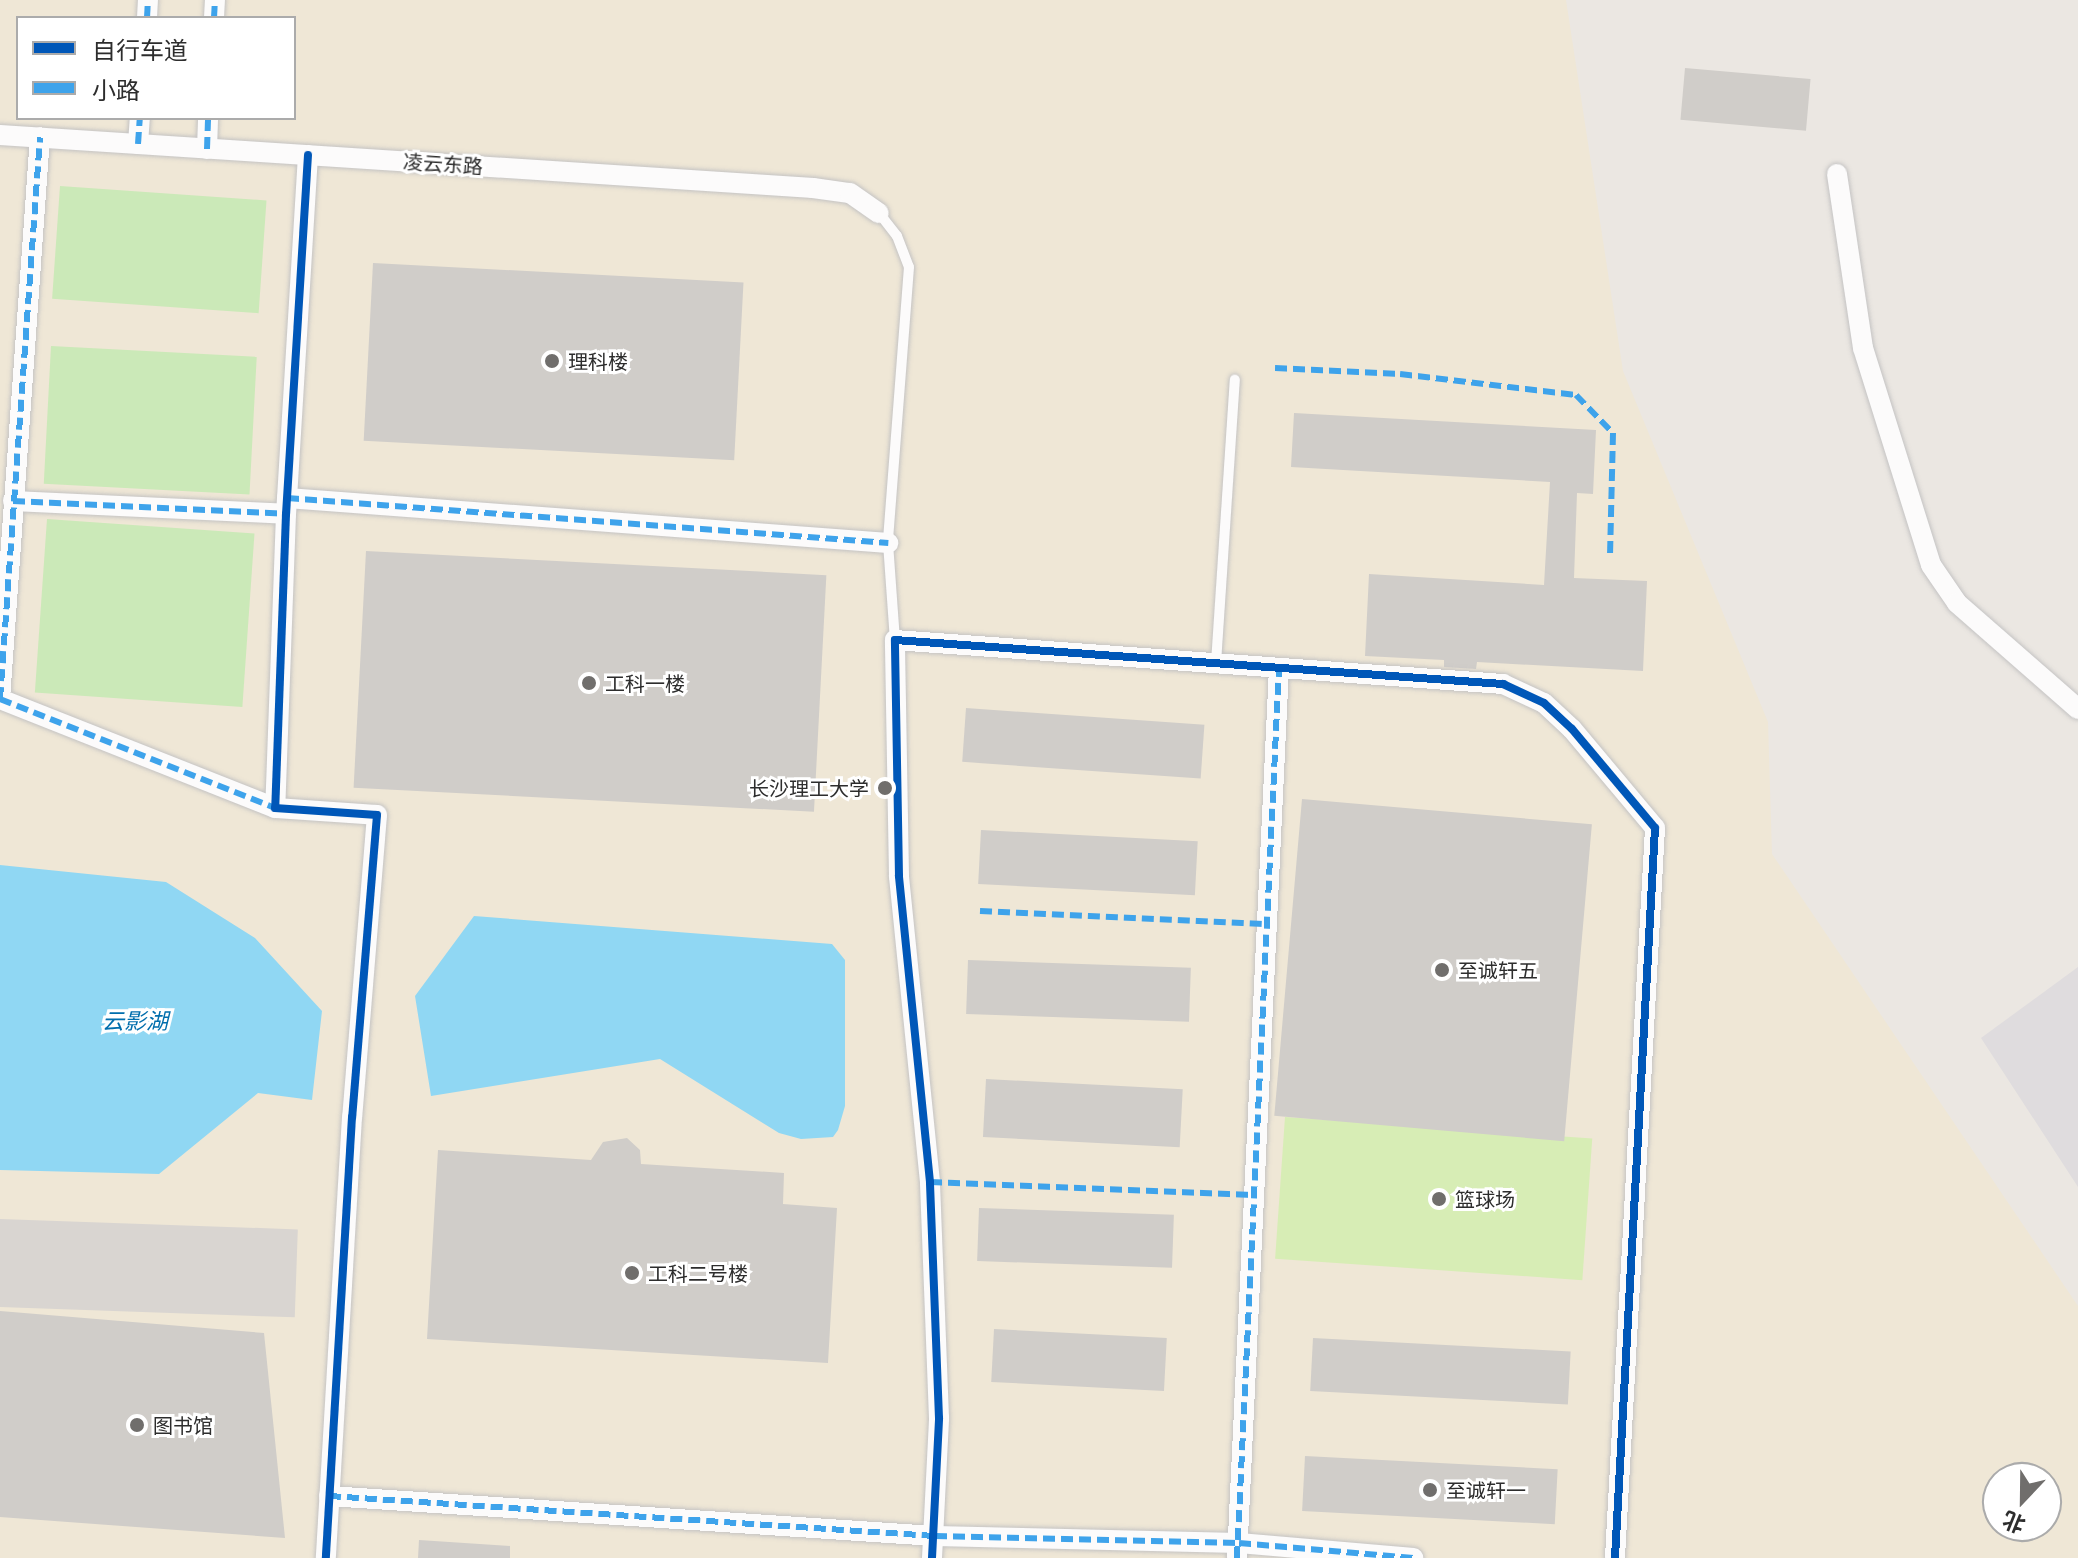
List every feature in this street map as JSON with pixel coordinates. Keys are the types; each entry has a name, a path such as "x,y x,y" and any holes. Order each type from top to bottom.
{"street":[{"path":"138,144 140,120"},
{"path":"207,149 208,120"},
{"name":"凌云东路","path":"0,135 813,188 850,193 879,213"},
{"path":"40,137 0,699 275,808 377,815 326,1558"},
{"path":"275,808 286,506 308,155"},
{"path":"1837,174 1863,348 1931,565 1957,603 2078,709"},
{"path":"13,501 286,506 888,543"},
{"path":"932,1558 939,1418 930,1182 899,876 895,640 1503,684 1544,703 1572,729 1655,828 1615,1558"},
{"path":"1238,1550 1279,668"},
{"path":"329,1496 935,1536 1413,1558"}],"lane":[{"path":"879,213 897,236 909,267 888,543 895,640"},
{"path":"1216,663 1235,380"}],"shaded area":[{"name":"长沙理工大学","path":"0,0 1566,0 1623,371 1768,722 1772,854 2078,1306 2078,1558 0,1558"},
{"path":"2078,967 2078,1187 1981,1038"},
{"path":"0,1219 298,1229 295,1317 0,1307"}],"green space":[{"path":"60,186 266,200 259,313 52,299"},
{"path":"51,346 257,357 249,495 44,484"},
{"path":"47,519 254,534 242,707 35,693"},
{"name":"篮球场","path":"1285,1117 1592,1138 1582,1280 1275,1259"}],"water":[{"name":"云影湖","path":"0,865 166,882 255,938 322,1011 312,1100 258,1093 159,1174 0,1170"},
{"path":"474,916 832,944 845,960 845,1106 838,1130 833,1137 801,1139 779,1133 660,1059 431,1096 415,996"}],"building":[{"path":"1685,68 1811,79 1806,131 1680,120"},
{"name":"理科楼","path":"373,263 743,282 734,460 364,441"},
{"path":"1294,413 1596,430 1593,494 1577,493 1574,578 1647,581 1643,671 1477,662 1476,669 1444,667 1444,660 1365,656 1369,574 1544,585 1550,482 1291,467"},
{"name":"工科一楼","path":"366,551 826,575 814,812 354,788"},
{"path":"966,708 1204,725 1201,779 962,762"},
{"name":"至诚轩五","path":"1302,799 1592,824 1564,1141 1274,1116"},
{"path":"981,830 1198,841 1195,895 978,884"},
{"path":"968,960 1191,968 1189,1022 966,1014"},
{"path":"986,1079 1183,1089 1180,1147 983,1137"},
{"name":"工科二号楼","path":"627,1138 640,1150 641,1164 784,1173 783,1204 837,1208 828,1363 427,1339 438,1150 591,1160 603,1142"},
{"path":"979,1208 1174,1215 1172,1268 977,1261"},
{"name":"图书馆","path":"0,1311 264,1333 285,1538 0,1517"},
{"path":"994,1329 1167,1338 1164,1391 991,1382"},
{"path":"1313,1338 1571,1352 1568,1404 1310,1391"},
{"name":"至诚轩一","path":"1305,1456 1558,1469 1555,1524 1302,1511"},
{"path":"419,1540 510,1546 510,1558 418,1558"}],"marked path":[{"path":"147,16 148,0"},
{"path":"214,16 215,0"},
{"path":"138,144 140,120"},
{"path":"207,149 208,120"},
{"path":"0,699 40,137"},
{"path":"1275,368 1400,374 1576,395 1613,433 1610,554"},
{"path":"287,498 888,543"},
{"path":"13,501 286,514"},
{"path":"1237,1558 1279,668"},
{"path":"0,699 275,808"},
{"path":"980,911 1264,924"},
{"path":"930,1182 1253,1195"},
{"path":"329,1496 935,1536 1239,1543 1413,1558"}],"cycle path":[{"path":"308,155 286,514 275,808 377,815 352,1117 326,1558"},
{"path":"932,1558 939,1418 930,1182 899,876 895,640 1503,684 1544,703 1572,729 1655,828 1615,1558"}],"place":[{"name":"理科楼","path":"552,361"},
{"name":"工科一楼","path":"589,683"},
{"name":"长沙理工大学","path":"885,788"},
{"name":"至诚轩五","path":"1442,970"},
{"name":"篮球场","path":"1439,1199"},
{"name":"工科二号楼","path":"632,1273"},
{"name":"图书馆","path":"137,1425"},
{"name":"至诚轩一","path":"1430,1490"}]}
